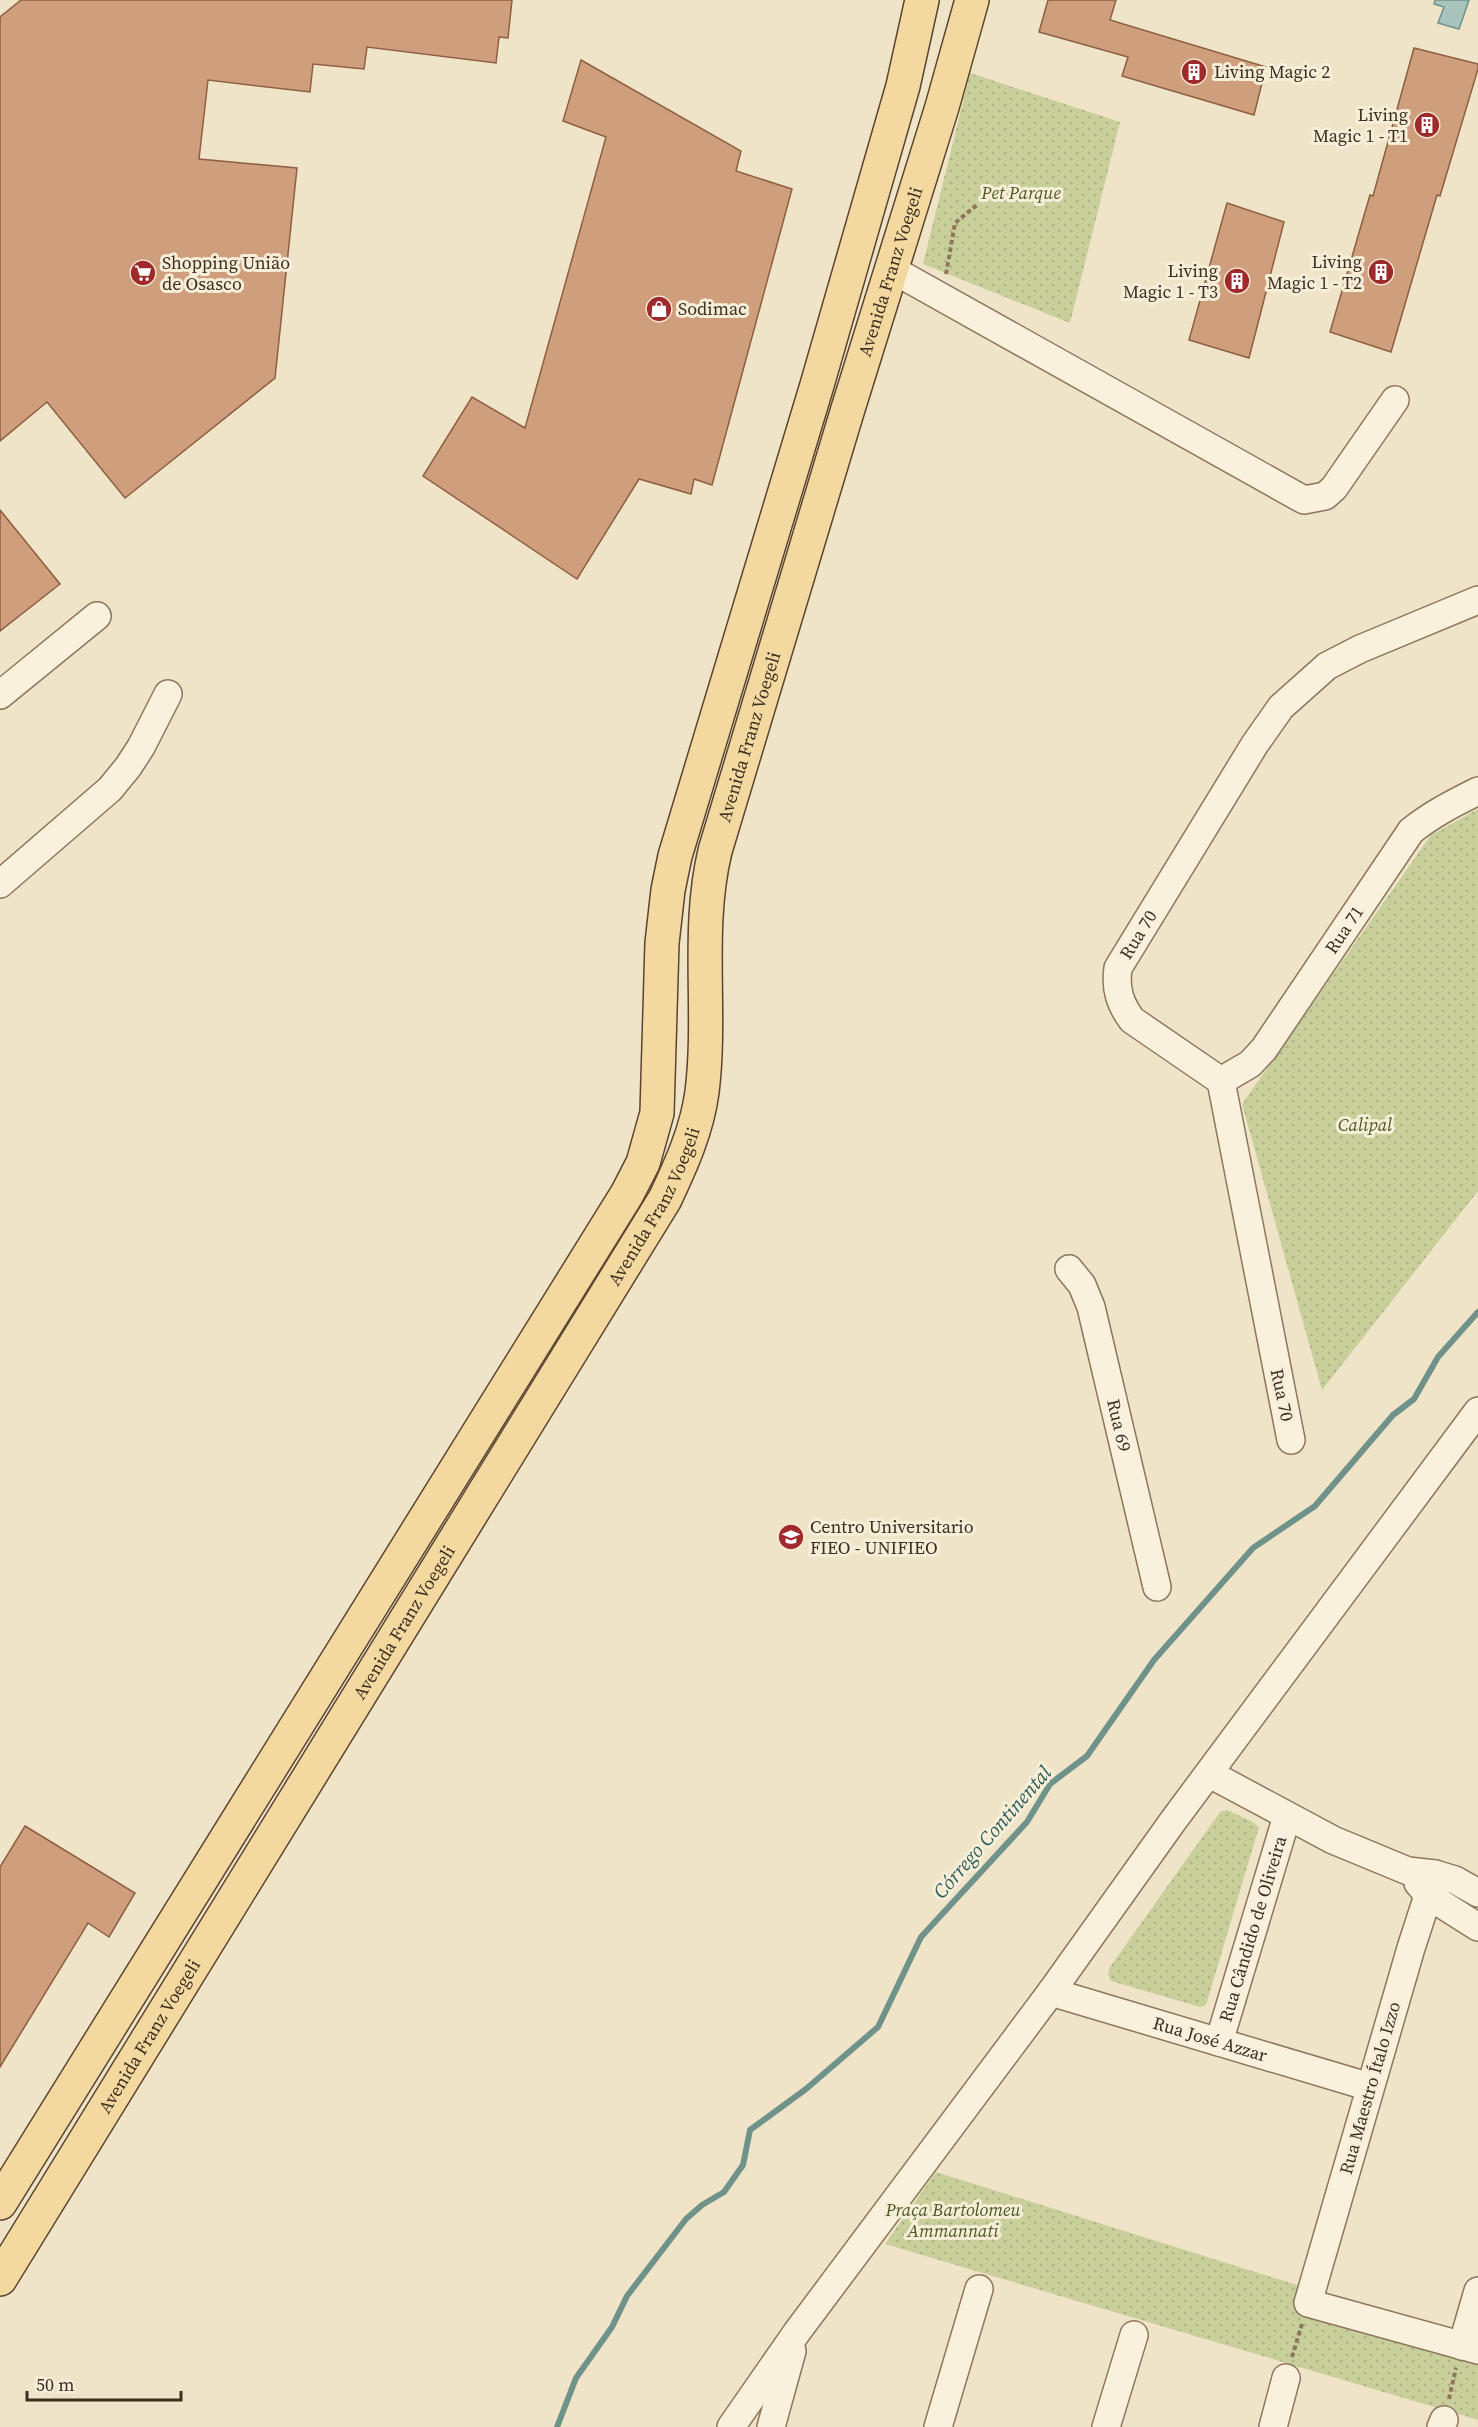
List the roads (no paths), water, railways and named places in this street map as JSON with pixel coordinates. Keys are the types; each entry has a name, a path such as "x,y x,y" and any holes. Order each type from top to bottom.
{"main road":[{"name":"Avenida Franz Voegeli","path":"0,2203 627,1194 643,1163 658,1098 662,943 668,890 675,856 818,385 903,86 922,0"},
{"name":"Avenida Franz Voegeli","path":"0,2279 664,1199 680,1167 696,1122 703,1075 705,910 709,878 733,790 847,412 893,270 972,0"},
{"path":"903,86 926,93 935,98 942,107"},
{"path":"722,701 732,711 740,734 740,749 733,790"},
{"path":"696,1122 679,1116 658,1098 670,1085 683,1084 703,1075"}],"street":[{"path":"893,270 1304,500 1325,496 1334,488 1395,400"},
{"name":"Rua 70","path":"1291,1440 1221,1081 1132,1020 1123,1008 1118,993 1116,982 1119,968 1281,707 1327,666 1360,649 1478,600"},
{"path":"0,695 97,616"},
{"path":"0,884 110,789 128,768 141,747 168,694"},
{"name":"Rua 71","path":"1221,1081 1250,1064 1264,1049 1411,831 1437,811 1478,791"},
{"name":"Rua 69","path":"1069,1269 1082,1285 1091,1307 1157,1587"},
{"path":"731,2427 797,2332 1051,1992 1173,1821 1478,1411"},
{"path":"1210,1774 1334,1840 1408,1871 1432,1885 1478,1927"},
{"name":"Rua Cândido de Oliveira","path":"1219,2042 1287,1816"},
{"path":"1432,1885 1455,1880 1478,1893"},
{"name":"Rua Maestro Ítalo Izzo","path":"1432,1885 1411,1948 1308,2303 1470,2348"},
{"name":"Rua José Azzar","path":"1051,1992 1370,2087"},
{"path":"938,2427 979,2289"},
{"path":"1470,2348 1478,2291"},
{"path":"771,2427 797,2332"},
{"path":"1106,2427 1134,2335"},
{"path":"1273,2427 1286,2378"}],"water":[{"path":"1435,0 1469,0 1459,29 1438,23 1444,7 1434,4"}],"waterway":[{"name":"Córrego Continental","path":"557,2427 576,2378 612,2327 627,2296 686,2219 702,2205 724,2192 743,2165 750,2130 806,2089 878,2027 921,1937 1027,1822 1050,1784 1087,1756 1154,1660 1253,1548 1315,1506 1393,1415 1414,1399 1438,1357 1478,1312"}],"place":[{"name":"Living Magic 2","path":"1194,72"},
{"name":"Living Magic 1 - T1","path":"1427,125"},
{"name":"Living Magic 1 - T2","path":"1381,272"},
{"name":"Shopping União de Osasco","path":"143,273"},
{"name":"Living Magic 1 - T3","path":"1237,281"},
{"name":"Sodimac","path":"659,309"},
{"name":"Centro Universitario FIEO - UNIFIEO","path":"791,1537"}],"park label":[{"name":"Pet Parque","path":"1021,193"},
{"name":"Calipal","path":"1365,1125"},
{"name":"Praça Bartolomeu Ammannati","path":"953,2220"}]}
